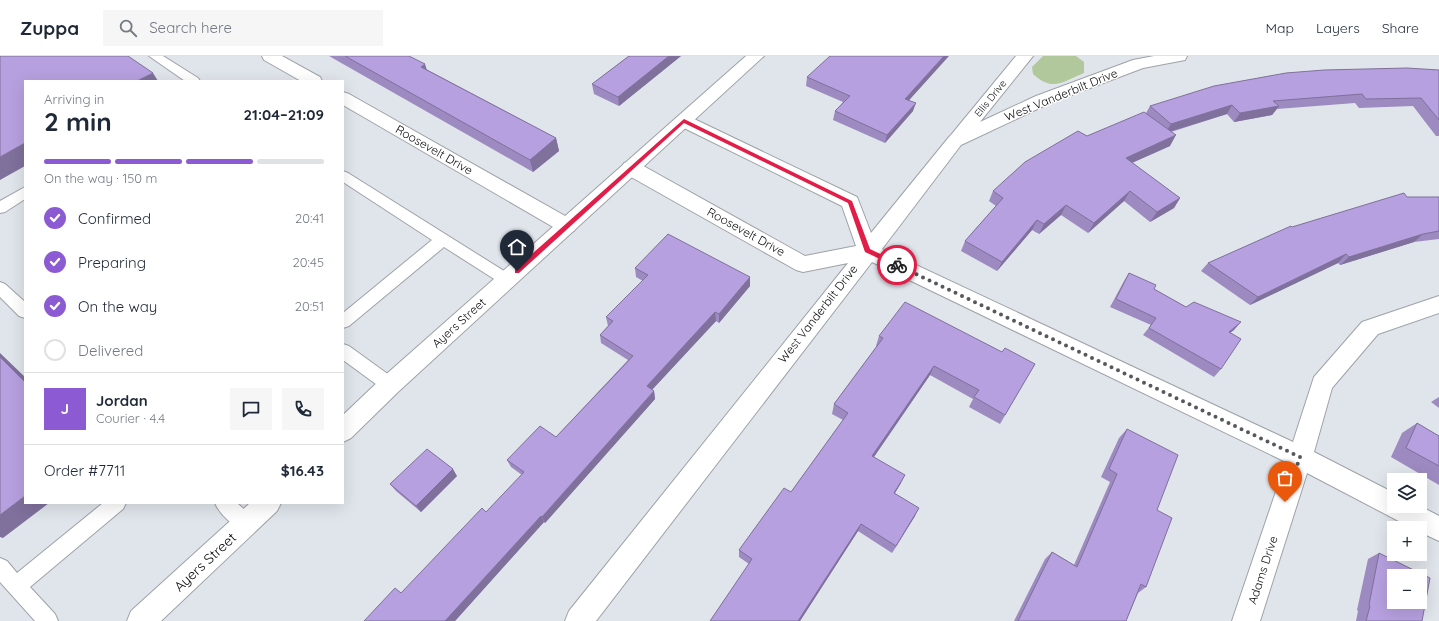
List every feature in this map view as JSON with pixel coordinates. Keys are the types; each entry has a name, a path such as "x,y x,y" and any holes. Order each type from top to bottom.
{"street":[{"path":"270,56 312,80"},
{"name":"Ayers Street","path":"344,430 390,385 756,56"},
{"name":"Ellis Drive","path":"955,141 1025,56"},
{"name":"West Vanderbilt Drive","path":"579,621 955,141 1042,100 1139,64 1179,56"},
{"name":"Roosevelt Drive","path":"344,99 567,226"},
{"path":"684,121 850,202 868,251 1300,457 1387,502"},
{"name":"Roosevelt Drive","path":"631,168 803,264 868,251"},
{"name":"Adams Drive","path":"1246,621 1300,457 1322,384 1370,328 1439,304"},
{"name":"Ayers Street","path":"141,621 267,504"},
{"path":"1408,513 1439,529"}],"lane":[{"path":"155,56 192,80"},
{"path":"344,177 507,280"},
{"path":"0,208 24,193"},
{"path":"344,321 442,240"},
{"path":"0,288 24,311"},
{"path":"344,352 390,385"},
{"path":"16,586 116,504"},
{"path":"225,504 247,524"},
{"path":"0,568 48,621"}],"green space":[{"path":"1043,56 1076,56 1084,62 1084,73 1058,84 1046,83 1033,74 1032,67"}],"building":[{"path":"0,56 128,56 153,73 139,80 24,80 24,144 0,157"},
{"path":"345,56 409,56 425,64 421,67 556,138 530,160"},
{"path":"629,56 669,56 618,97 592,84"},
{"path":"830,56 944,56 905,99 916,103 887,135 835,111 850,96 807,77"},
{"path":"1407,68 1439,70 1439,120 1421,98 1366,99 1362,94 1273,101 1279,106 1240,113 1232,105 1171,124 1150,106 1214,86 1286,73 1324,70"},
{"path":"1144,112 1176,135 1126,158 1180,198 1157,212 1130,191 1094,223 1066,205 1044,224 1037,220 1002,262 965,241 1003,198 993,191 1025,162 1078,131 1087,136"},
{"path":"1404,193 1407,197 1439,197 1439,231 1423,234 1349,257 1346,254 1258,297 1208,263 1291,226 1292,227"},
{"path":"668,234 750,277 719,314 715,312 647,386 654,391 542,517 541,516 445,621 364,621 395,588 401,593 482,508 486,512 524,472 507,460 540,426 556,437 633,356 600,335 613,321 606,317 648,275 635,268"},
{"path":"1129,273 1156,285 1154,289 1186,307 1194,302 1241,322 1229,332 1241,339 1221,369 1149,328 1156,318 1116,299"},
{"path":"905,302 1002,352 1005,348 1035,364 1005,415 974,397 979,390 934,366 872,456 905,475 894,493 919,508 896,546 861,524 798,621 710,621 752,559 739,550 784,488 791,492 848,413 834,404 883,338 879,336"},
{"path":"0,357 24,381 24,497 0,515"},
{"path":"1417,423 1439,436 1439,466 1406,448"},
{"path":"1127,429 1178,455 1157,510 1172,518 1146,587 1141,584 1126,621 1018,621 1052,552 1077,567 1117,474 1109,469"},
{"path":"427,449 453,469 416,506 390,484"},
{"path":"1379,553 1387,557 1387,561 1395,561 1412,569 1387,569 1387,609 1424,609 1422,621 1366,621"},
{"path":"1427,577 1430,578 1427,594"}],"way so far":[{"path":"897,265 1300,457 1285,502"}],"route":[{"path":"517,271 684,121 850,202 868,251 897,265"}]}
